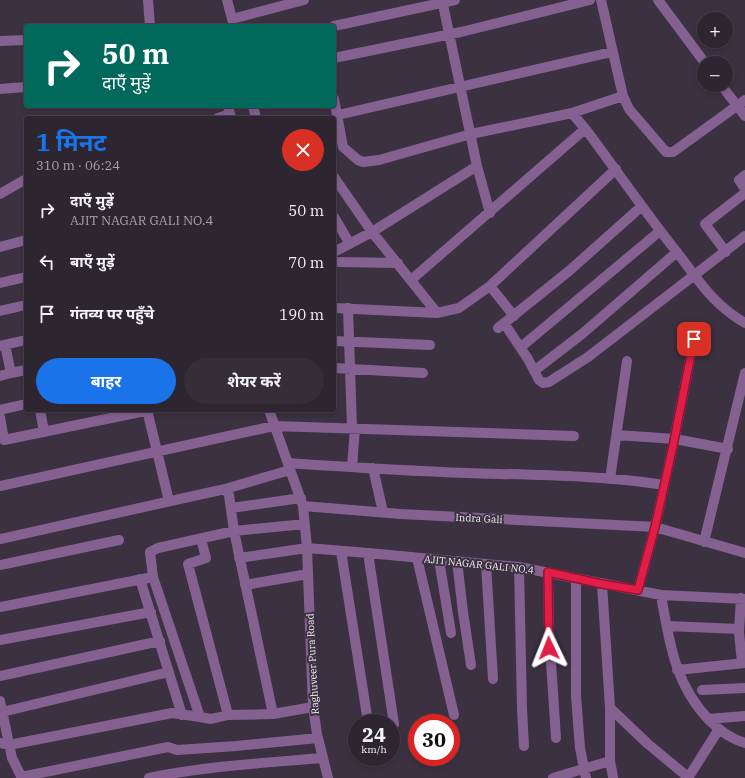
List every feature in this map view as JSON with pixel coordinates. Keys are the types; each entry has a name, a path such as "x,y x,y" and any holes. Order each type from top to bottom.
{"street":[{"path":"148,0 150,24"},
{"path":"227,0 233,23 304,0"},
{"path":"336,26 455,0"},
{"path":"336,58 450,34 590,0"},
{"path":"600,0 623,96 629,109 668,153 673,152 745,100"},
{"path":"658,0 700,56"},
{"path":"443,2 477,166 490,213"},
{"path":"0,41 24,40"},
{"path":"338,115 461,88 612,52"},
{"path":"0,89 24,87"},
{"path":"726,92 745,116"},
{"path":"336,107 338,115 339,149 358,160 363,162 371,162 471,134 572,113 623,96"},
{"path":"572,113 587,130 694,277 723,309 745,323"},
{"path":"411,280 490,213 583,130 587,130"},
{"path":"336,251 372,232 477,166"},
{"path":"336,308 437,313 451,311 465,305 490,286 616,169"},
{"path":"745,175 739,180 745,189"},
{"path":"336,180 372,232 437,313"},
{"path":"0,194 24,181"},
{"path":"726,252 705,224 745,193"},
{"path":"642,206 570,271 501,325 521,347 539,380 543,383 549,382 568,371 694,277 745,236"},
{"path":"336,222 350,244"},
{"path":"521,347 660,231"},
{"path":"0,247 24,241"},
{"path":"534,371 582,334 677,252"},
{"path":"336,262 398,263"},
{"path":"0,284 24,278"},
{"path":"490,286 514,316"},
{"path":"0,311 24,305"},
{"path":"348,308 353,428 352,467"},
{"path":"638,590 655,527 675,439 694,339"},
{"path":"11,373 3,345 24,340"},
{"path":"336,341 430,345"},
{"path":"610,479 627,361"},
{"path":"336,368 423,373"},
{"path":"0,376 24,370"},
{"path":"704,542 728,449 745,373"},
{"path":"0,410 24,404"},
{"path":"40,412 44,432"},
{"path":"0,417 2,440 139,412"},
{"path":"148,412 156,451 169,501"},
{"path":"270,412 302,502 307,548"},
{"path":"0,486 274,426 574,436"},
{"path":"617,435 675,439 728,449"},
{"path":"0,539 225,489 289,467 352,467 610,479 664,485"},
{"path":"373,468 383,512"},
{"path":"225,489 229,495 234,531 273,714"},
{"name":"Indra Gali","path":"231,508 302,502 383,512 655,527 745,553"},
{"path":"200,717 153,577 150,552 158,548 234,531 305,524"},
{"path":"201,539 206,558 188,564 228,715"},
{"path":"0,565 119,540"},
{"name":"AJIT NAGAR GALI NO.4","path":"240,558 307,548 519,567 661,595 743,598"},
{"name":"Raghuveer Pura Road","path":"307,548 313,707 318,738 328,778"},
{"path":"340,551 367,714"},
{"path":"368,553 392,714"},
{"path":"417,558 454,714"},
{"path":"439,560 451,633"},
{"path":"457,561 471,665"},
{"path":"486,564 493,679"},
{"path":"519,567 524,746"},
{"path":"548,572 549,632 556,738"},
{"path":"245,585 308,574"},
{"path":"0,607 153,577"},
{"path":"140,579 182,715"},
{"path":"576,579 576,696 585,773"},
{"path":"602,584 610,708 610,761 613,777"},
{"path":"661,595 666,626 677,670 689,695 708,719 719,729 745,743"},
{"path":"677,670 743,663 740,629 743,598"},
{"path":"0,640 151,612"},
{"path":"666,626 740,629"},
{"path":"0,676 160,641"},
{"path":"2,712 169,672"},
{"path":"702,690 745,688"},
{"path":"0,701 5,744 21,777 168,747 177,750 318,738"},
{"path":"5,744 172,713 211,719 228,715 273,714 313,707"},
{"path":"610,708 648,744 688,778 719,729"},
{"path":"708,719 745,716"},
{"path":"149,778 171,773 323,758"},
{"path":"553,778 585,773 610,761"}],"route":[{"path":"549,648 548,572 576,579 638,590 655,527 694,339"}]}
